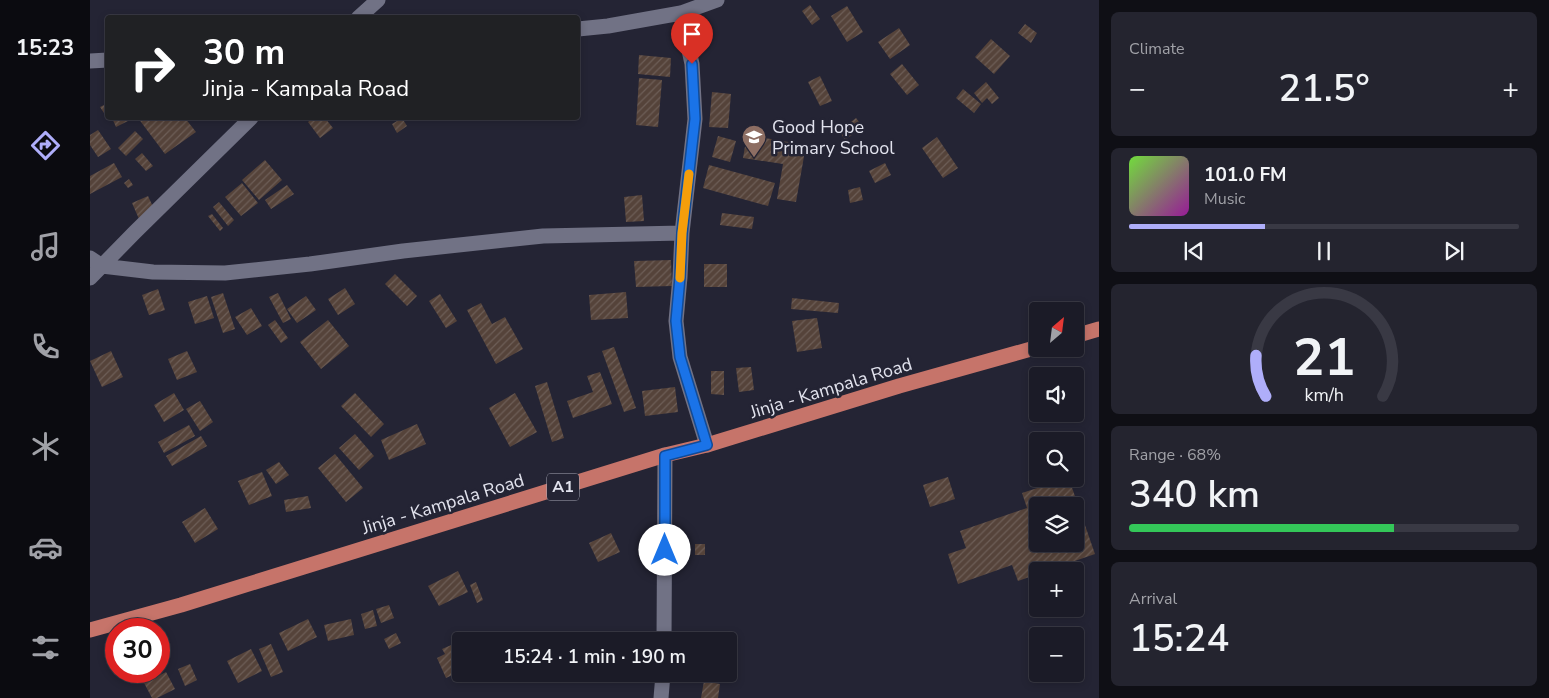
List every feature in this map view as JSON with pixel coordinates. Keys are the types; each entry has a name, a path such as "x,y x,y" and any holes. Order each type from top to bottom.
{"highway":[{"path":"1084,333 1099,329"},
{"name":"Jinja - Kampala Road","path":"90,630 200,599 899,386 1029,350"}],"street":[{"path":"361,15 378,0"},
{"path":"580,30 681,13 717,0"},
{"path":"681,13 692,64 695,119 682,233 676,321 680,357 707,445"},
{"path":"90,61 105,60"},
{"path":"90,278 96,262 249,120"},
{"path":"96,262 153,272 225,272 310,264 403,251 543,236 682,233"},
{"path":"664,632 665,456"},
{"path":"662,698 663,682"}],"building":[{"path":"810,5 820,19 812,25 802,11"},
{"path":"847,6 863,32 847,42 831,16"},
{"path":"1025,24 1037,33 1031,43 1018,33"},
{"path":"899,28 910,45 890,59 878,42"},
{"path":"991,39 1010,56 994,74 975,57"},
{"path":"639,55 671,58 670,77 638,74"},
{"path":"902,64 919,85 907,95 890,74"},
{"path":"820,76 832,101 820,106 808,82"},
{"path":"639,78 662,80 658,127 636,125"},
{"path":"986,82 999,98 992,104 987,98 982,103 974,93"},
{"path":"963,89 981,104 974,113 956,98"},
{"path":"712,92 731,94 728,128 709,127"},
{"path":"105,104 105,114 100,107"},
{"path":"856,118 863,127 845,140 839,131"},
{"path":"113,120 130,120 116,127"},
{"path":"140,120 187,120 196,132 165,154"},
{"path":"310,120 327,120 333,128 320,138 308,122"},
{"path":"399,120 403,120 407,126 397,133 392,124"},
{"path":"98,130 111,149 98,157 90,145 90,135"},
{"path":"135,131 143,139 126,156 118,148"},
{"path":"747,135 806,145 796,202 777,199 783,164 743,158"},
{"path":"718,136 736,141 730,162 712,157"},
{"path":"937,137 958,168 943,178 922,148"},
{"path":"142,153 153,166 146,171 135,159"},
{"path":"265,160 282,180 259,200 242,180"},
{"path":"114,163 122,177 90,194 90,176"},
{"path":"885,163 891,175 875,183 869,171"},
{"path":"709,165 775,183 768,206 703,188"},
{"path":"129,179 133,185 128,188 124,183"},
{"path":"242,183 258,203 241,216 225,197"},
{"path":"287,185 294,194 271,209 265,200"},
{"path":"860,187 863,200 850,203 848,190"},
{"path":"642,195 644,221 626,222 624,197"},
{"path":"148,196 155,211 139,219 132,203"},
{"path":"219,202 234,220 228,226 213,207"},
{"path":"722,213 754,217 752,229 720,225"},
{"path":"212,214 223,228 220,231 208,216"},
{"path":"671,260 672,286 636,287 634,261"},
{"path":"704,264 727,264 727,287 704,287"},
{"path":"395,274 417,296 407,306 385,284"},
{"path":"345,288 355,304 338,315 328,299"},
{"path":"158,289 165,310 149,315 142,295"},
{"path":"626,292 628,318 591,320 589,295"},
{"path":"223,293 235,329 223,333 211,297"},
{"path":"278,293 291,319 283,323 269,297"},
{"path":"440,294 457,321 446,328 429,301"},
{"path":"207,296 214,318 195,324 188,302"},
{"path":"306,296 316,310 297,323 287,309"},
{"path":"792,298 839,303 838,313 791,309"},
{"path":"481,303 492,324 505,317 523,349 496,364 467,310"},
{"path":"251,308 262,326 247,335 235,317"},
{"path":"817,318 822,348 797,352 792,321"},
{"path":"275,320 288,338 281,343 268,325"},
{"path":"328,320 349,346 321,369 300,342"},
{"path":"614,347 636,408 624,412 602,351"},
{"path":"111,351 123,377 102,387 90,361"},
{"path":"187,351 197,372 177,380 168,359"},
{"path":"751,367 754,390 739,392 736,368"},
{"path":"711,371 724,371 724,395 711,394"},
{"path":"600,372 612,404 573,418 567,401 593,392 587,376"},
{"path":"547,382 564,438 552,442 535,386"},
{"path":"675,387 678,412 645,416 642,391"},
{"path":"174,393 184,410 164,422 154,405"},
{"path":"355,393 384,424 371,437 341,406"},
{"path":"515,393 537,432 510,447 489,408"},
{"path":"200,401 213,422 200,431 186,409"},
{"path":"417,424 426,444 389,460 381,440"},
{"path":"189,425 195,436 164,453 158,442"},
{"path":"355,434 374,456 359,470 339,448"},
{"path":"201,436 207,446 172,466 166,456"},
{"path":"335,454 363,488 346,502 318,468"},
{"path":"279,462 289,475 276,484 266,470"},
{"path":"262,472 272,496 249,505 238,481"},
{"path":"948,477 955,499 930,507 923,485"},
{"path":"1040,487 1072,487 1075,497 1029,497 1029,552 1084,552 1084,522 1095,554 1072,562 1029,562 1029,577 1018,581 1012,565 958,584 948,554 966,548 960,531 1027,508 1022,493"},
{"path":"308,496 311,508 286,512 284,500"},
{"path":"205,508 218,529 195,543 182,522"},
{"path":"611,533 620,552 598,562 589,543"},
{"path":"695,544 705,544 705,555 695,555"},
{"path":"458,571 468,592 439,606 428,586"},
{"path":"476,582 483,600 477,603 470,585"},
{"path":"389,605 394,618 381,623 376,609"},
{"path":"373,610 377,626 365,629 361,614"},
{"path":"308,619 317,637 288,651 279,633"},
{"path":"351,619 354,635 328,641 324,625"},
{"path":"396,633 401,643 389,649 384,639"},
{"path":"271,644 283,672 271,677 259,649"},
{"path":"452,645 452,675 446,678 437,658 445,654 442,649"},
{"path":"251,649 262,671 238,683 227,661"},
{"path":"190,664 197,680 185,686 178,669"},
{"path":"170,680 175,689 157,698 152,698 144,683 170,683"},
{"path":"704,682 720,684 718,698 701,698"}],"slow traffic":[{"path":"680,278 682,233 689,174"}],"place":[{"name":"Good Hope Primary School","path":"754,158"}],"route":[{"path":"665,550 665,456 707,445 680,357 676,321 682,233 695,119 692,64"}]}
